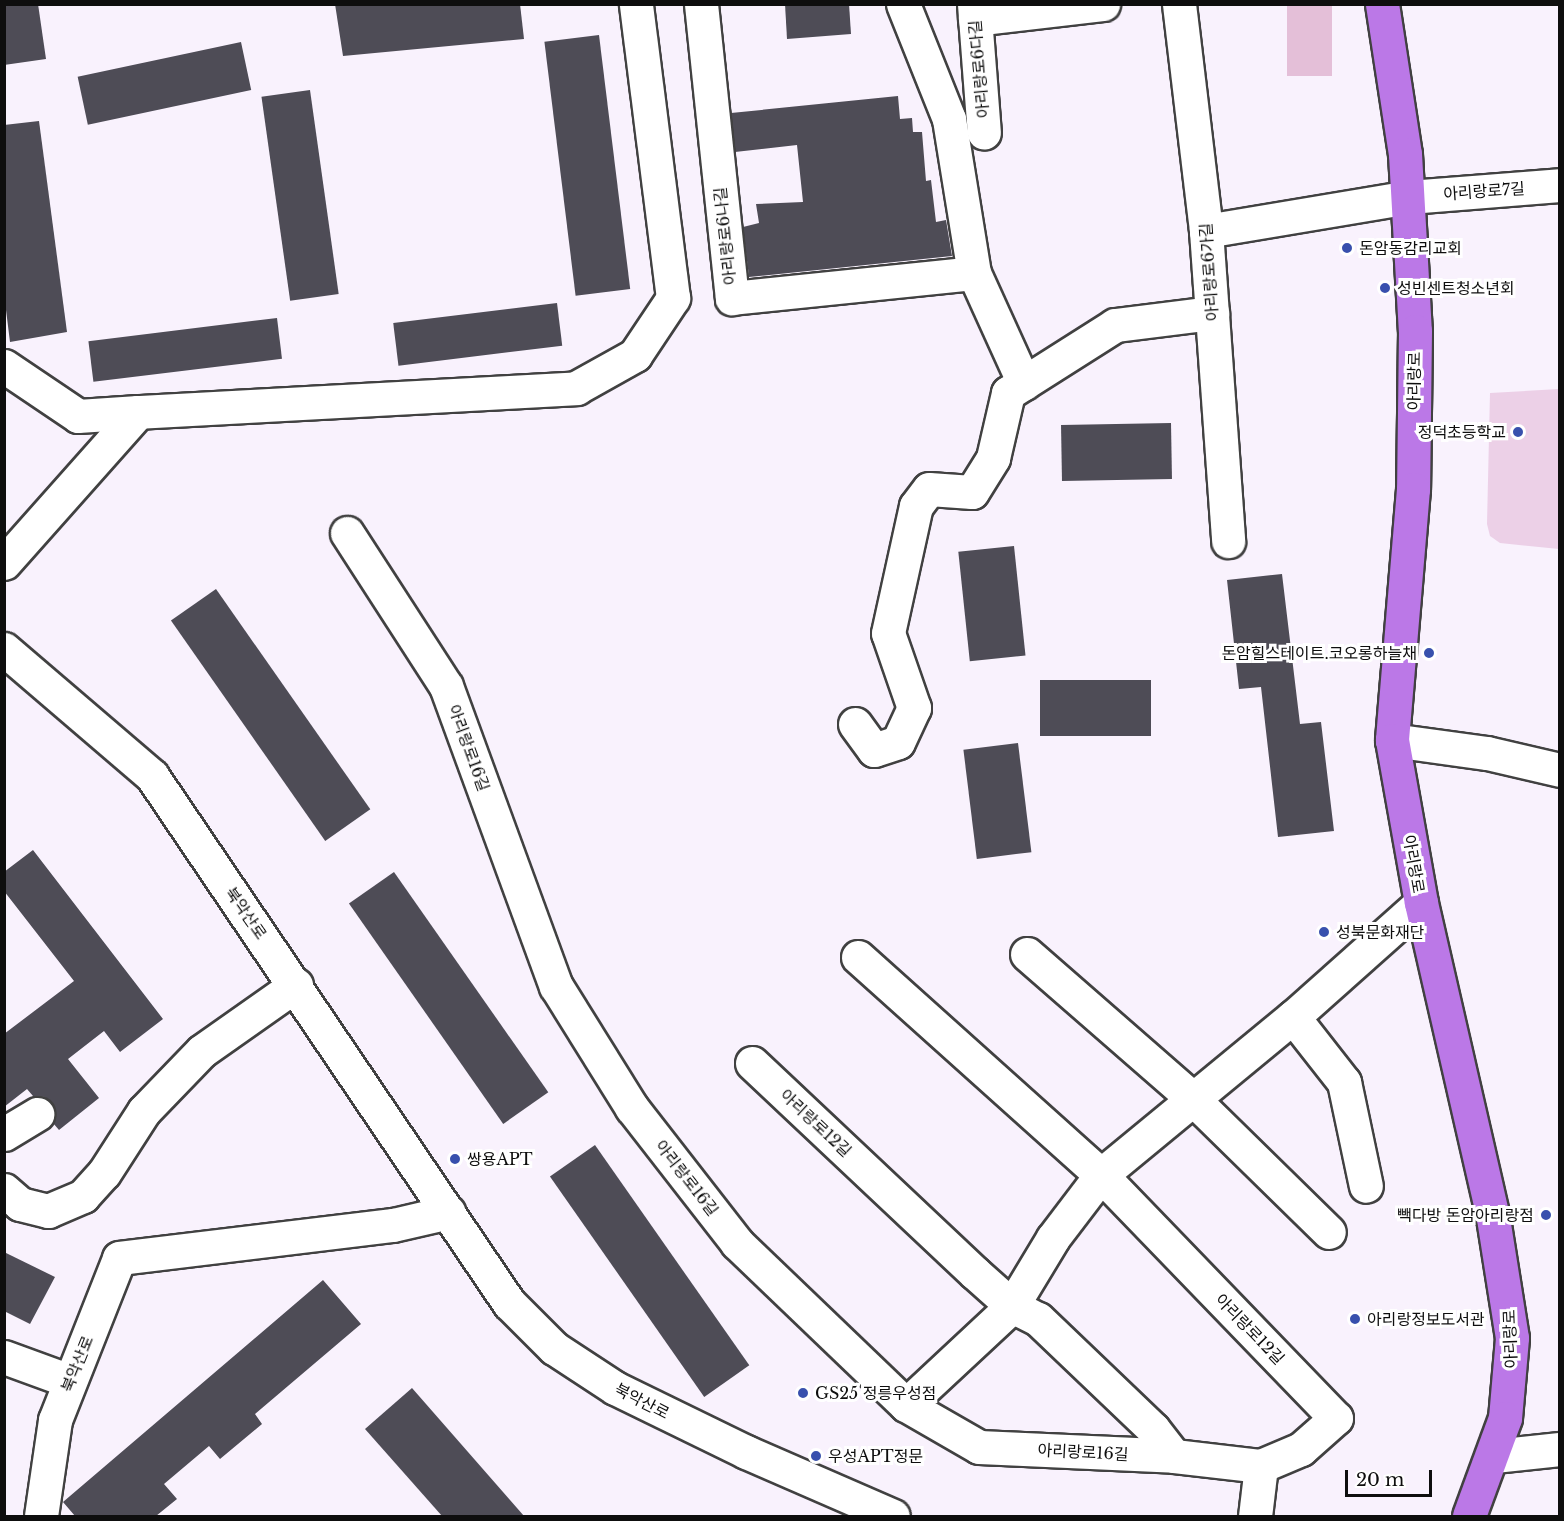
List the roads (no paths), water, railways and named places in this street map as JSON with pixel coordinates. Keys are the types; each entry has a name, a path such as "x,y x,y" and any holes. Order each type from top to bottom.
{"main road":[{"name":"아리랑로","path":"1382,4 1409,196 1415,331 1413,489 1392,740 1421,903 1493,1218 1510,1311 1510,1390 1494,1456 1469,1516"}],"street":[{"path":"4,366 78,416 576,388 634,355 673,298 636,4"},
{"name":"아리랑로6나길","path":"701,4 732,298 974,273"},
{"path":"903,4 949,118 974,273 1024,383"},
{"path":"974,12 1102,4"},
{"name":"아리랑로6가길","path":"1179,4 1206,231 1228,541"},
{"name":"아리랑로6다길","path":"974,12 984,133"},
{"name":"아리랑로7길","path":"1409,196 1560,185"},
{"path":"1206,231 1409,196"},
{"path":"855,724 874,750 898,742 914,708 888,633 916,506 929,489 972,492 993,458 1008,393 1115,325 1212,313"},
{"path":"4,563 138,412"},
{"name":"아리랑로16길","path":"347,533 446,686 556,986 632,1108 737,1243 906,1405 979,1447 1174,1456 1261,1466"},
{"name":"북악산로","path":"4,649 152,776 296,985 509,1303 554,1348 615,1388 746,1452 893,1516"},
{"path":"1392,740 1487,753 1560,770"},
{"path":"906,1405 1012,1305 1053,1238 1101,1175 1293,1017 1421,903"},
{"path":"1027,954 1193,1099 1329,1232"},
{"name":"아리랑로12길","path":"858,957 1101,1175 1336,1418 1300,1449 1261,1466"},
{"path":"4,1190 20,1204 48,1211 83,1196 104,1173 144,1111 202,1051 296,985"},
{"path":"1293,1017 1344,1082 1366,1186"},
{"name":"아리랑로12길","path":"752,1063 1012,1305 1038,1319 1153,1429 1174,1456"},
{"path":"4,1134 37,1114"},
{"name":"북악산로","path":"41,1516 55,1420 119,1258 393,1225 449,1212"},
{"path":"4,1357 70,1381"},
{"path":"1494,1456 1560,1449"},
{"path":"1255,1516 1261,1466"}],"place":[{"name":"돈암동감리교회","path":"1347,248"},
{"name":"성빈센트청소년회","path":"1385,288"},
{"name":"정덕초등학교","path":"1518,432"},
{"name":"돈암힐스테이트.코오롱하늘채","path":"1429,653"},
{"name":"성북문화재단","path":"1324,932"},
{"name":"쌍용APT","path":"455,1159"},
{"name":"빽다방 돈암아리랑점","path":"1546,1215"},
{"name":"아리랑정보도서관","path":"1355,1319"},
{"name":"GS25 정릉우성점","path":"803,1393"},
{"name":"우성APT정문","path":"816,1456"}]}
